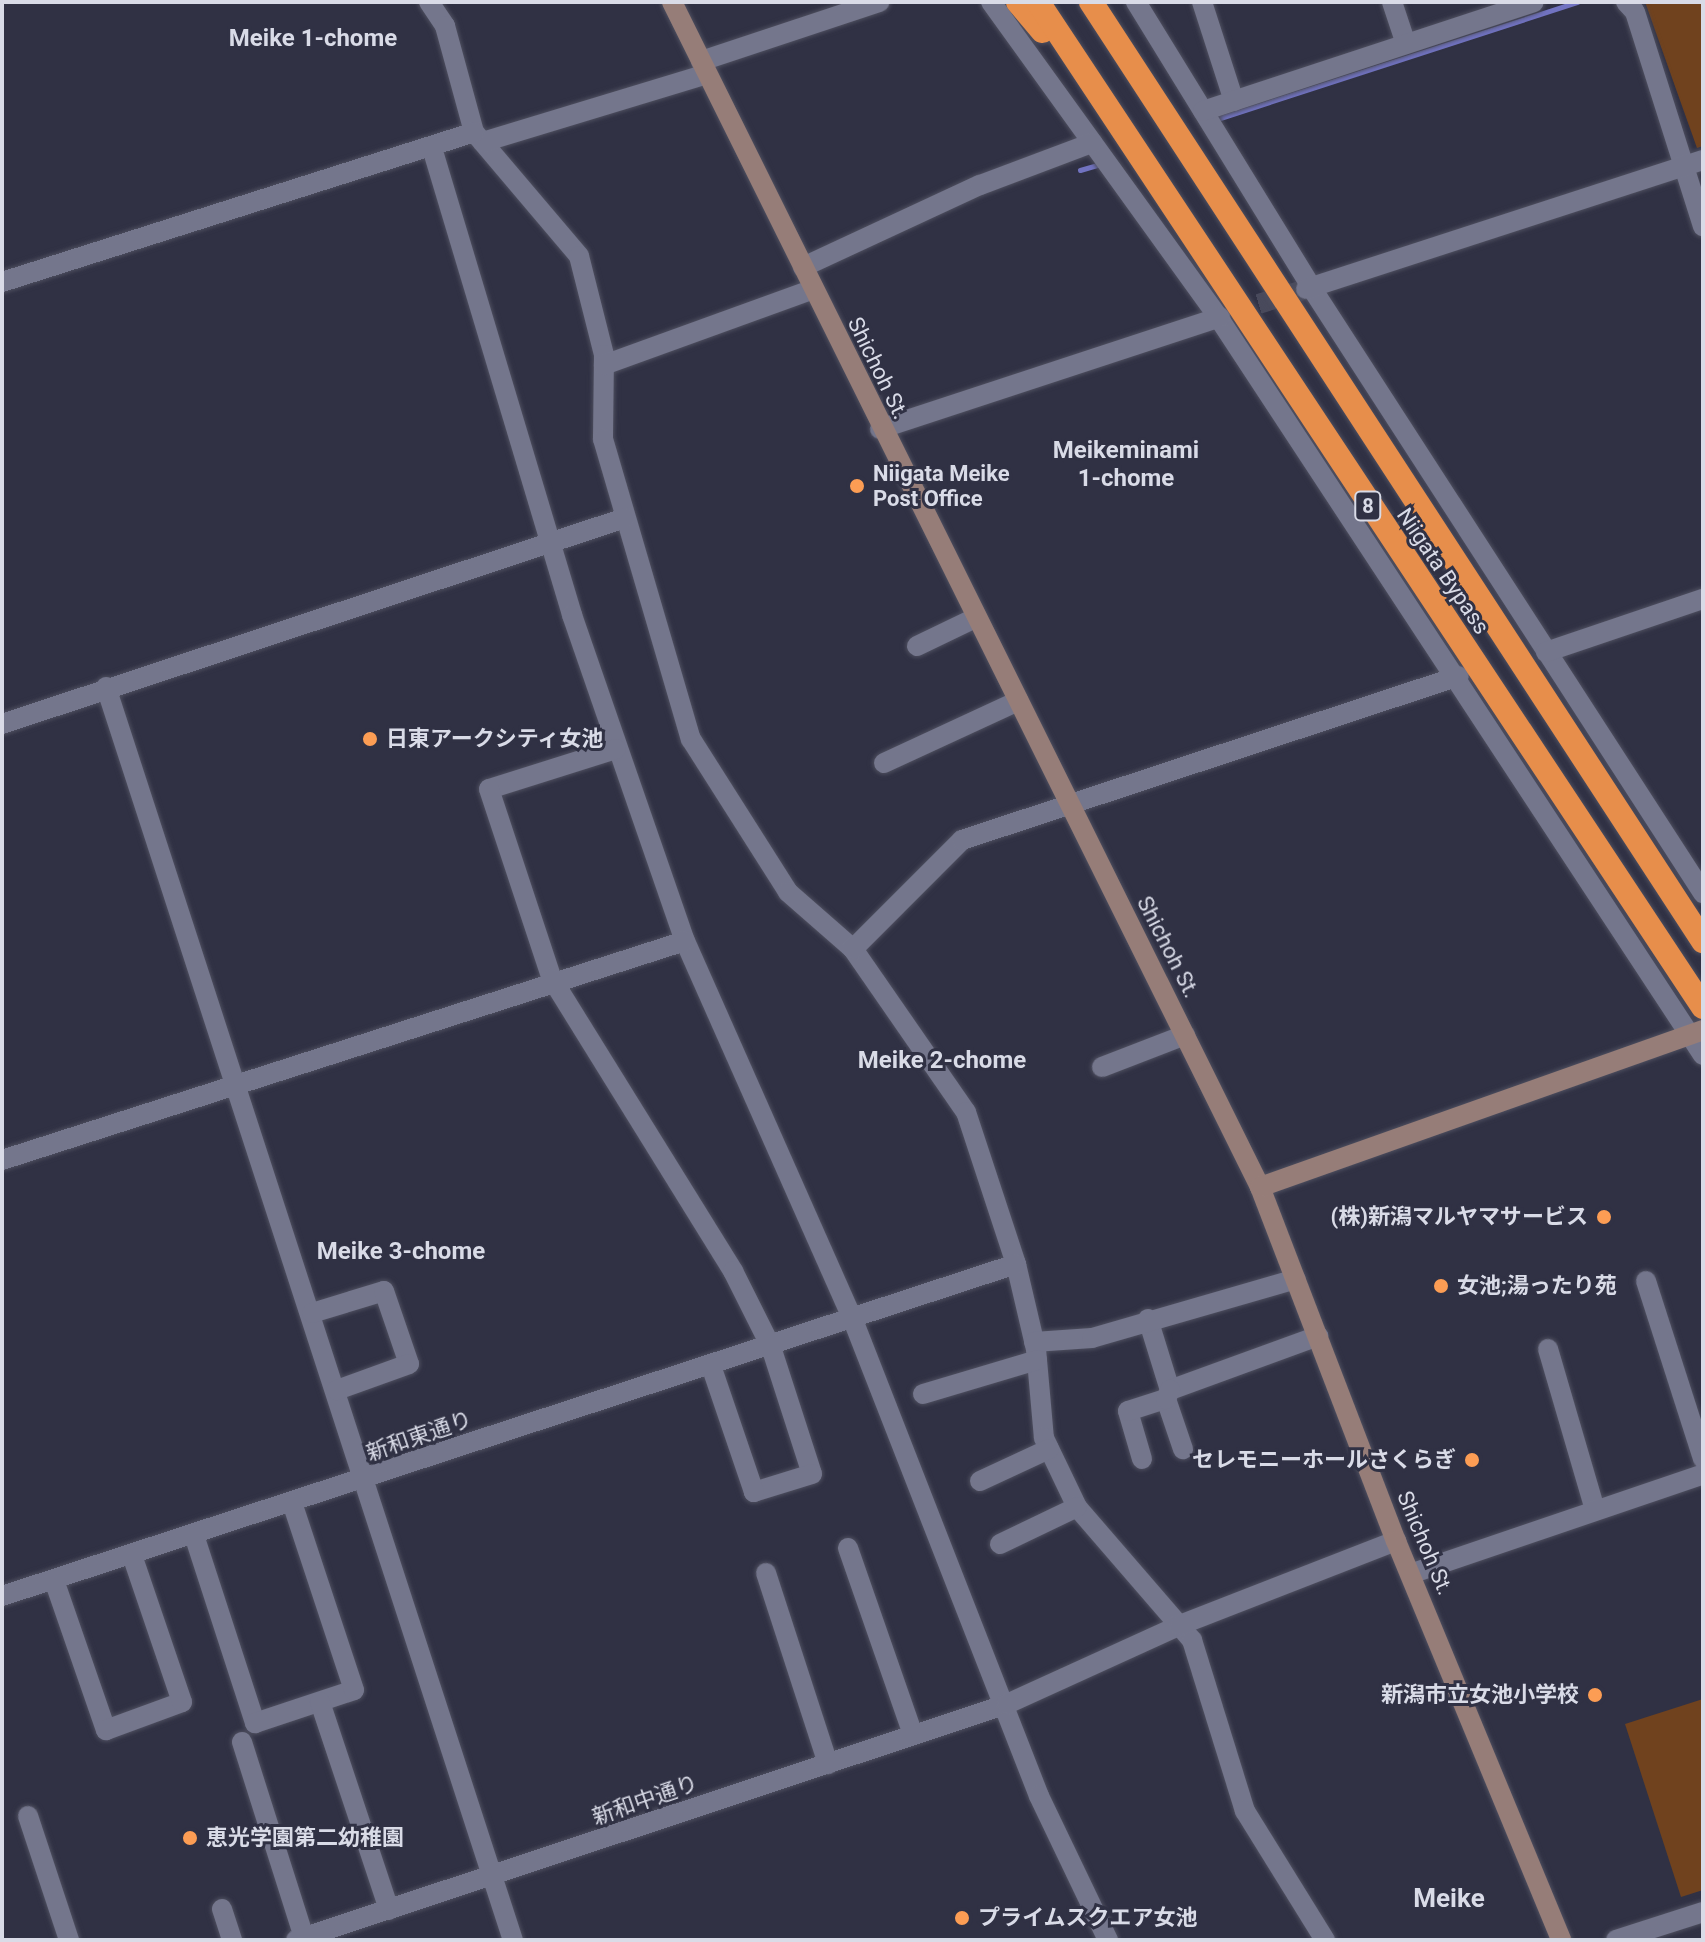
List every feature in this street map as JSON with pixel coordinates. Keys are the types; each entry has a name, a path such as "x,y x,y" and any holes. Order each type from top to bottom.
{"highway":[{"path":"1018,2 1100,101"},
{"name":"Niigata Bypass","path":"1038,2 1100,101 1703,1007"},
{"name":"Niigata Bypass","path":"1091,2 1703,941"},
{"path":"1111,2 1217,195"}],"street":[{"path":"429,2 445,26 478,137 579,256 604,365 603,439 691,739 788,892 853,949 966,1112 1016,1264 1036,1351 1049,1449 1077,1507 1192,1640 1245,1811 1325,1940"},
{"name":"Shichoh St.","path":"672,2 880,429 1260,1187 1396,1541 1413,1573 1561,1940"},
{"path":"2,282 432,148 478,137 704,68 879,2"},
{"path":"991,2 1219,317 1696,1032 1703,1055"},
{"path":"1136,2 1308,288 1703,893"},
{"path":"1202,2 1234,101"},
{"path":"1392,2 1406,44"},
{"path":"1203,111 1406,44 1479,10 1534,2"},
{"path":"1626,2 1635,12 1703,227"},
{"path":"803,267 980,185 1092,143"},
{"path":"432,148 551,546 616,749 685,941 853,1320 1007,1704 1044,1808 1108,1940"},
{"path":"1308,288 1703,160"},
{"path":"604,365 814,289"},
{"path":"880,429 1219,317"},
{"path":"2,724 106,687 551,546 625,518"},
{"path":"1546,652 1703,599"},
{"path":"917,646 975,618"},
{"path":"853,949 962,840 1459,676"},
{"path":"106,687 238,1082 513,1940"},
{"path":"884,763 1018,701"},
{"path":"616,749 489,789 552,979 733,1271 771,1347 812,1474 754,1492 711,1366"},
{"path":"2,1160 552,979 685,941"},
{"path":"1260,1187 1696,1032"},
{"path":"1102,1067 1185,1035"},
{"name":"新和東通り","path":"2,1596 366,1480 1016,1264"},
{"path":"923,1394 1036,1351 1092,1338 1148,1319 1296,1279"},
{"path":"1646,1281 1703,1459"},
{"path":"312,1313 384,1291 409,1364 337,1390"},
{"path":"1148,1319 1183,1449"},
{"path":"1142,1459 1128,1411 1318,1336"},
{"path":"1548,1349 1595,1510"},
{"path":"980,1481 1049,1449"},
{"path":"1413,1573 1703,1474"},
{"path":"194,1535 255,1723 320,1702 354,1690 292,1503"},
{"path":"1000,1544 1077,1507"},
{"name":"新和中通り","path":"300,1939 1007,1704 1180,1625 1396,1541"},
{"path":"848,1548 913,1735"},
{"path":"54,1580 106,1730 182,1702 132,1555"},
{"path":"766,1573 828,1764"},
{"path":"320,1702 389,1910"},
{"path":"242,1742 300,1939"},
{"path":"28,1816 69,1940"},
{"path":"222,1909 232,1940"},
{"path":"1616,1940 1703,1912"}],"shaded area":[{"path":"1645,2 1703,2 1703,146 1697,148"},
{"path":"1703,1699 1703,1890 1681,1897 1625,1724"}],"waterway":[{"path":"1217,119 1578,2"},
{"path":"1080,170 1101,164"}],"tunnel":[{"path":"1230,313 1306,289"}],"place":[{"name":"Niigata Meike Post Office","path":"857,486"},
{"name":"日東アークシティ女池","path":"370,739"},
{"name":"(株)新潟マルヤマサービス","path":"1604,1217"},
{"name":"女池;湯ったり苑","path":"1441,1286"},
{"name":"セレモニーホールさくらぎ","path":"1472,1460"},
{"name":"新潟市立女池小学校","path":"1595,1695"},
{"name":"恵光学園第二幼稚園","path":"190,1838"},
{"name":"プライムスクエア女池","path":"962,1918"}],"district":[{"name":"Meike 1-chome","path":"313,39"},
{"name":"Meikeminami 1-chome","path":"1126,465"},
{"name":"Meike 2-chome","path":"942,1061"},
{"name":"Meike 3-chome","path":"401,1252"},
{"name":"Meike","path":"1449,1899"}]}
